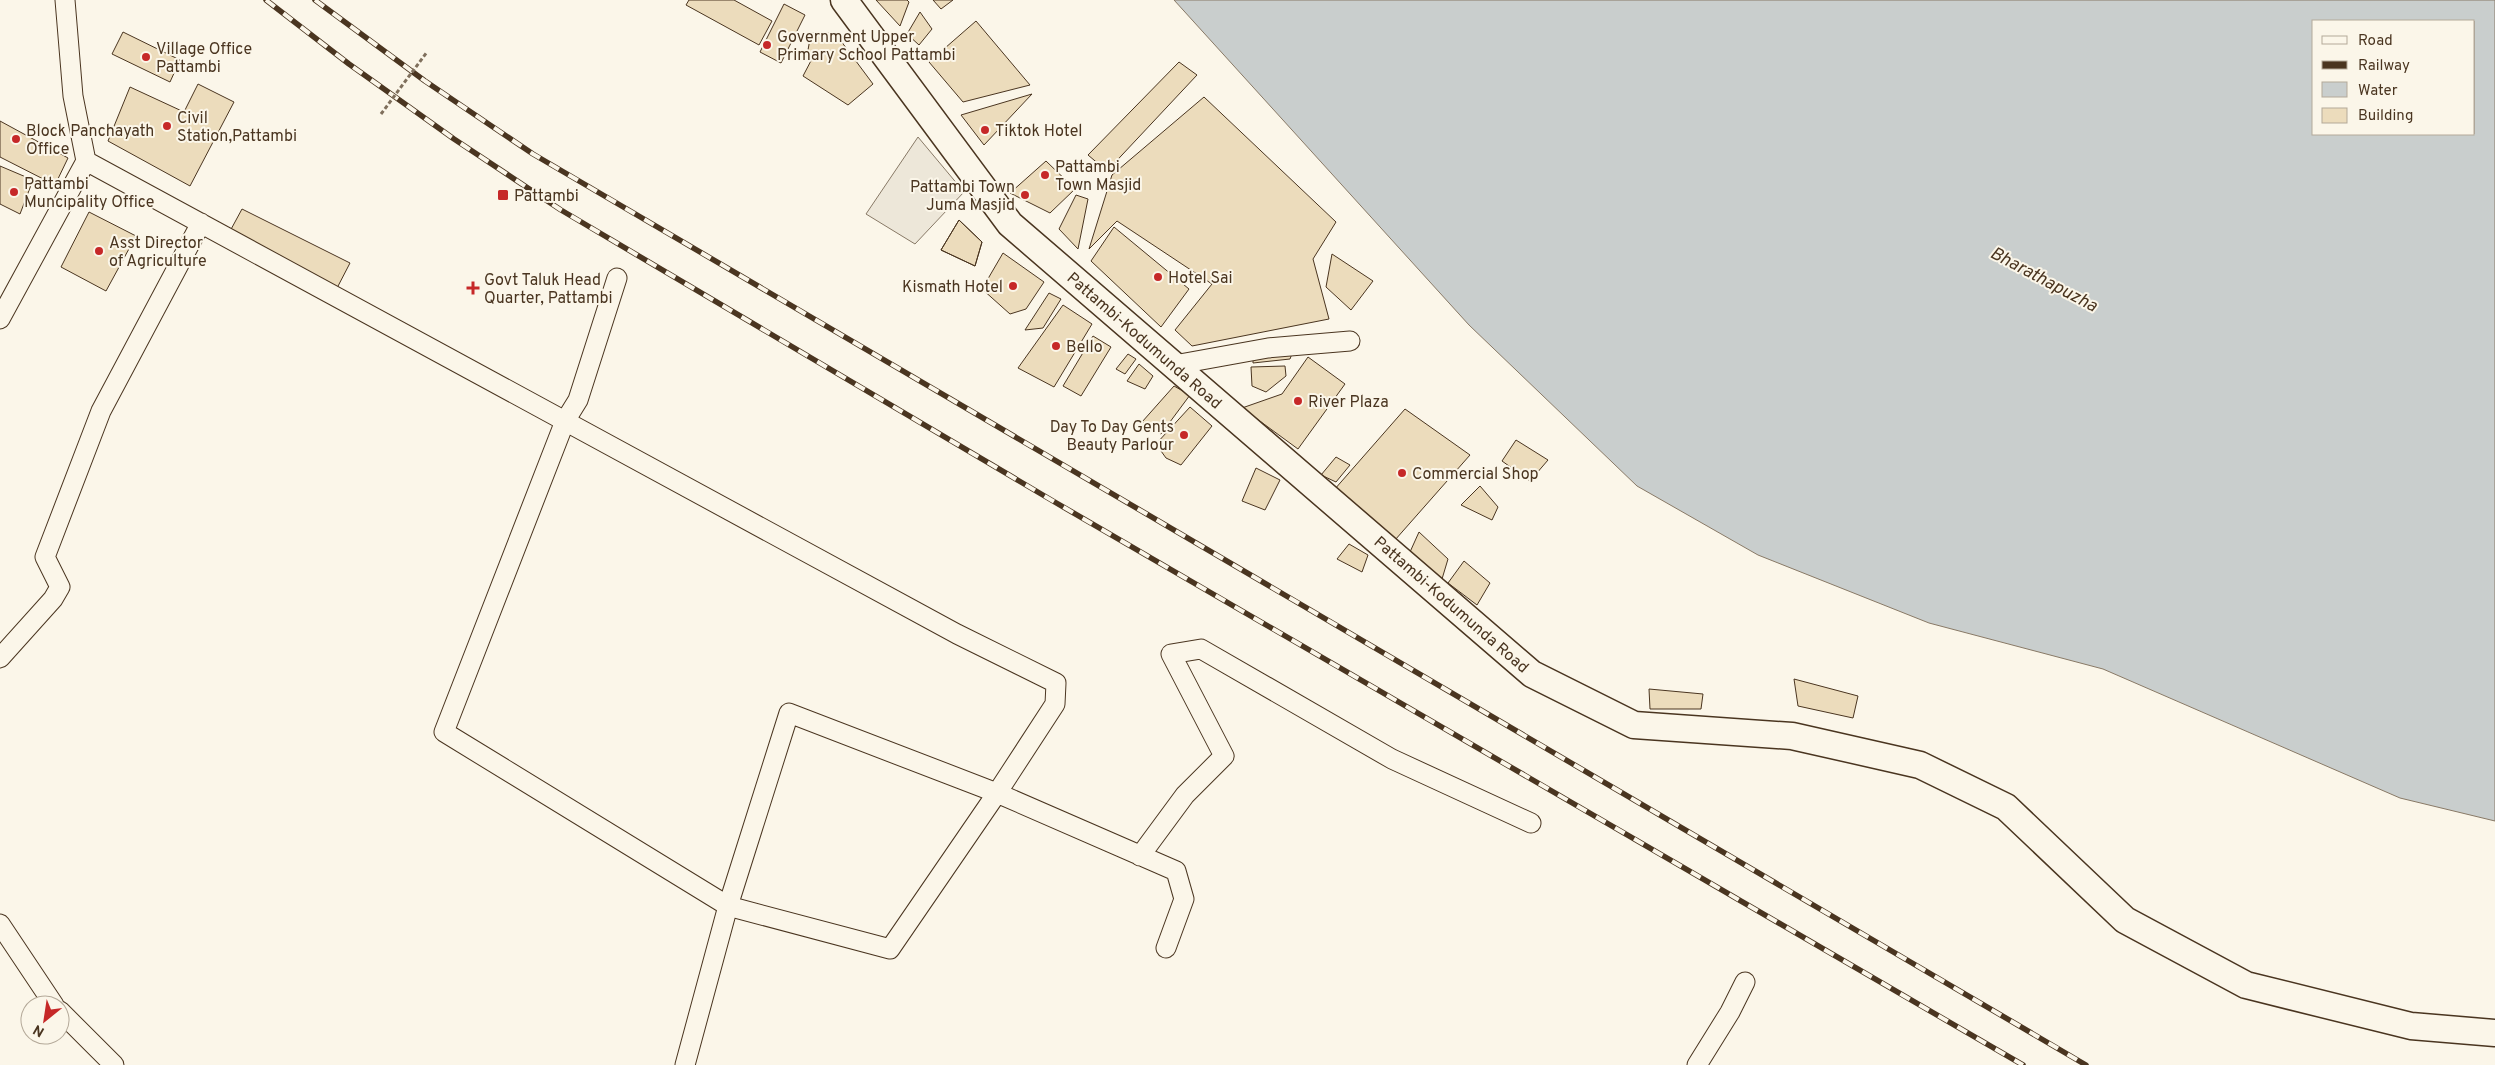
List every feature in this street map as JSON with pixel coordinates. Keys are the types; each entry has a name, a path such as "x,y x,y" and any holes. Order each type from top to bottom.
{"main road":[{"name":"Pattambi-Kodumunda Road","path":"844,0 1010,224 1532,674 1634,725 1792,736 1920,765 2006,807 2125,920 2246,985 2411,1026 2495,1033"}],"street":[{"path":"0,319 86,161 73,96 65,0"},
{"path":"86,161 201,223 565,421 957,634 1056,684 1055,704 997,793 890,949 728,906 444,732 565,421 578,400 617,278"},
{"path":"0,658 52,599 60,587 45,557 101,411 201,223"},
{"path":"1174,365 1268,348 1350,341"},
{"path":"1140,856 1186,795 1224,756 1171,654 1201,649 1392,759 1531,823"},
{"path":"685,1065 728,906 789,712 997,793 1176,871 1184,899 1166,948"},
{"path":"0,924 47,995"},
{"path":"1697,1065 1730,1012 1745,982"},
{"path":"70,1021 114,1065"}],"path":[{"path":"382,114 427,52"}],"shaded area":[{"path":"918,137 964,192 915,244 866,214"}],"water":[{"name":"Bharathapuzha","path":"1174,0 2495,0 2495,821 2400,798 2103,669 1929,623 1758,555 1637,486 1469,325"}],"building":[{"path":"689,0 734,0 772,21 759,45 686,5"},
{"path":"876,0 907,0 909,2 900,26"},
{"path":"933,0 953,0 941,9"},
{"path":"784,4 805,15 781,63 760,52"},
{"path":"920,12 932,29 919,45 907,34"},
{"path":"976,21 1030,85 963,102 929,62"},
{"name":"Village Office Pattambi","path":"123,32 180,60 170,82 112,54"},
{"path":"811,33 835,33 873,84 848,105 803,76 814,55 808,50"},
{"path":"1179,62 1197,75 1107,171 1088,155"},
{"name":"Civil Station,Pattambi","path":"198,84 234,102 190,186 108,141 130,87 184,112"},
{"name":"Tiktok Hotel","path":"1032,94 984,145 961,115"},
{"path":"1204,97 1336,222 1313,259 1329,319 1192,346 1175,330 1212,284 1117,221 1089,249 1112,175"},
{"name":"Block Panchayath Office","path":"0,121 68,158 55,185 0,157"},
{"name":"Pattambi Town Masjid","path":"1046,161 1075,189 1050,213 1010,193"},
{"name":"Pattambi Muncipality Office","path":"0,166 33,180 20,214 0,204"},
{"path":"1076,195 1088,199 1078,249 1059,229"},
{"path":"242,209 350,263 336,290 229,233"},
{"name":"Asst Director of Agriculture","path":"89,212 136,236 106,291 61,267"},
{"path":"959,220 982,242 975,266 941,250"},
{"path":"959,220 982,242 975,266 941,250"},
{"path":"1114,227 1189,289 1161,327 1091,261"},
{"name":"Kismath Hotel","path":"1003,253 1044,282 1026,309 1010,314 982,289"},
{"path":"1332,254 1373,281 1351,310 1326,287"},
{"path":"1049,293 1061,299 1043,328 1025,330"},
{"name":"Bello","path":"1063,305 1092,324 1054,387 1018,368"},
{"path":"1093,336 1111,347 1081,396 1063,386"},
{"path":"1293,351 1290,359 1253,363 1253,355"},
{"path":"1128,354 1136,359 1125,374 1116,369"},
{"name":"River Plaza","path":"1308,357 1345,384 1298,449 1242,408 1282,394"},
{"path":"1139,364 1153,376 1145,389 1127,381"},
{"path":"1285,366 1286,376 1266,392 1252,386 1251,367"},
{"path":"1174,386 1190,395 1161,434 1142,422"},
{"name":"Day To Day Gents Beauty Parlour","path":"1190,407 1212,426 1181,465 1166,458 1156,444"},
{"name":"Commercial Shop","path":"1405,409 1470,455 1395,540 1334,490"},
{"path":"1516,440 1548,460 1530,481 1502,461"},
{"path":"1336,457 1350,465 1336,482 1321,475"},
{"path":"1256,468 1280,480 1265,510 1242,501"},
{"path":"1480,486 1498,507 1492,520 1461,505"},
{"path":"1419,532 1448,559 1442,579 1410,552"},
{"path":"1349,544 1368,555 1362,572 1337,559"},
{"path":"1464,561 1490,583 1477,605 1448,583"},
{"path":"1794,679 1858,696 1853,718 1798,706"},
{"path":"1649,689 1703,694 1701,709 1650,709"}],"railway":[{"path":"266,0 349,64 454,139 561,210 1053,501 2023,1065"},
{"path":"315,0 425,81 533,154 2086,1065"}],"place":[{"name":"Government Upper Primary School Pattambi","path":"767,45"},
{"name":"Village Office Pattambi","path":"146,57"},
{"name":"Civil Station,Pattambi","path":"167,126"},
{"name":"Tiktok Hotel","path":"985,130"},
{"name":"Block Panchayath Office","path":"16,139"},
{"name":"Pattambi Town Masjid","path":"1045,175"},
{"name":"Pattambi Muncipality Office","path":"14,192"},
{"name":"Pattambi","path":"503,195"},
{"name":"Pattambi Town Juma Masjid","path":"1025,195"},
{"name":"Asst Director of Agriculture","path":"99,251"},
{"name":"Hotel Sai","path":"1158,277"},
{"name":"Kismath Hotel","path":"1013,286"},
{"name":"Govt Taluk Head Quarter, Pattambi","path":"473,288"},
{"name":"Bello","path":"1056,346"},
{"name":"River Plaza","path":"1298,401"},
{"name":"Day To Day Gents Beauty Parlour","path":"1184,435"},
{"name":"Commercial Shop","path":"1402,473"}]}
